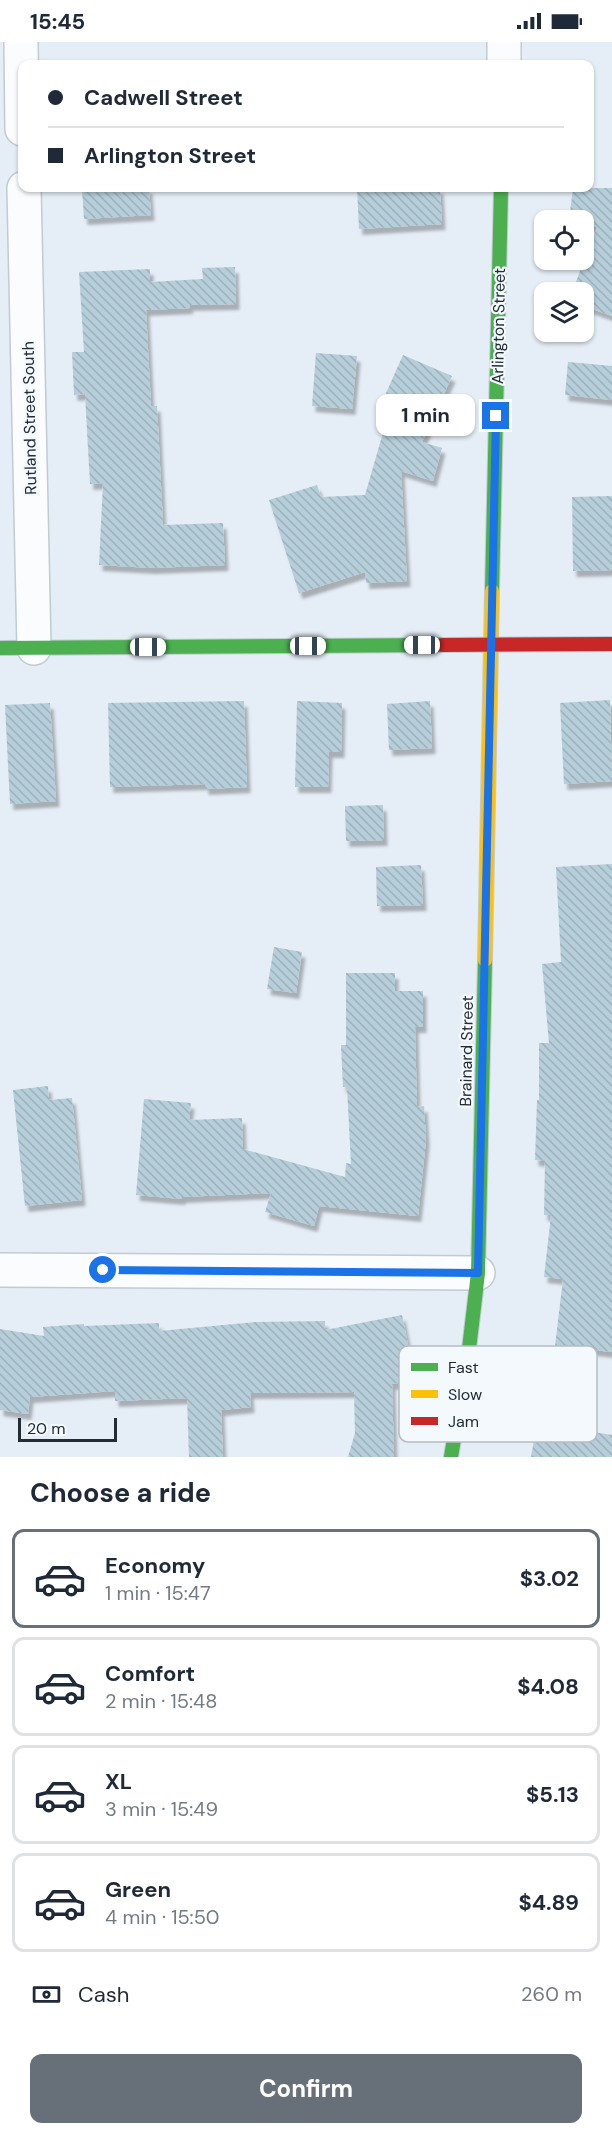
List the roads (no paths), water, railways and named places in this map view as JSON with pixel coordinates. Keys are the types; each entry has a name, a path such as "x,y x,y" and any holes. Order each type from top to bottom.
{"street":[{"path":"21,42 21,60"},
{"path":"504,42 504,60"},
{"name":"Rutland Street South","path":"24,192 34,648"},
{"name":"Arlington Street","path":"490,644 501,192"},
{"name":"Brainard Street","path":"469,1346 478,1273 490,644"},
{"path":"0,648 612,644"},
{"path":"0,1270 478,1273"},
{"name":"Brainard Street","path":"450,1457 453,1442"}]}
